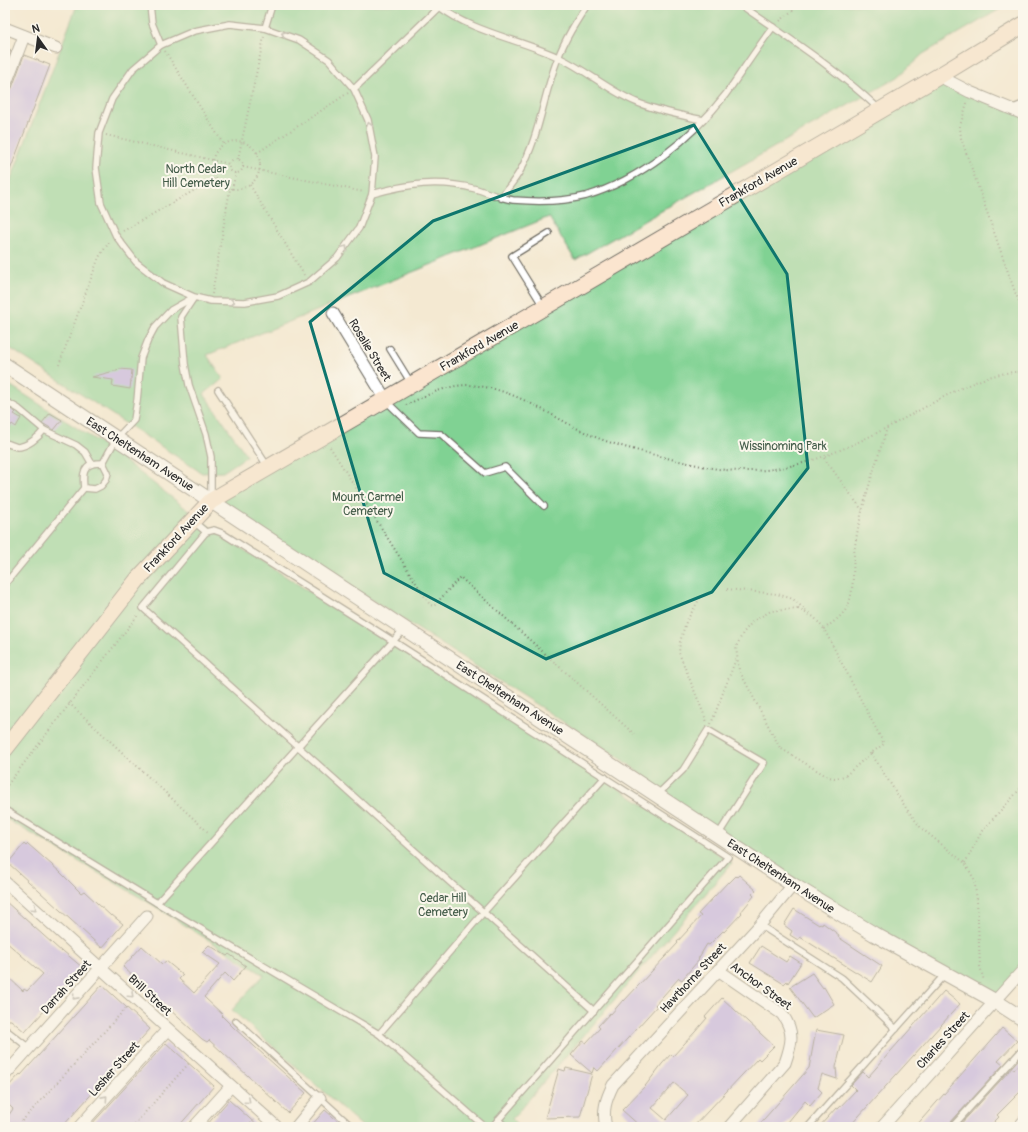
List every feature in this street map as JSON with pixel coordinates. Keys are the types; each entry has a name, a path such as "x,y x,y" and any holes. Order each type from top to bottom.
{"main road":[{"name":"Frankford Avenue","path":"5,749 138,579 211,501 323,436 391,406 412,385 939,76 1023,25"}],"street":[{"path":"5,28 56,48"},
{"path":"5,86 24,36"},
{"path":"939,76 970,92 1023,114"},
{"name":"Rosalie Street","path":"333,313 391,406"},
{"name":"East Cheltenham Avenue","path":"5,365 793,885 874,934 995,1001 1023,1019"},
{"name":"Brill Street","path":"5,882 277,1127"},
{"name":"Hawthorne Street","path":"606,1127 603,1112 607,1097 612,1087 760,925 793,885"},
{"name":"Darrah Street","path":"5,1075 147,916"},
{"name":"Anchor Street","path":"718,970 782,1014 788,1022 792,1032 792,1040 785,1063 729,1127"},
{"name":"Charles Street","path":"882,1127 1023,970"},
{"name":"Lesher Street","path":"79,1127 168,1029"},
{"path":"194,1127 231,1086"},
{"path":"296,1127 320,1098"},
{"path":"1019,1127 1023,1122"}],"lane":[{"path":"150,5 152,23 161,46"},
{"path":"266,28 272,5"},
{"path":"501,198 520,170 530,148 558,57 571,30 587,5"},
{"path":"741,5 832,69 880,110"},
{"path":"354,89 439,6 468,24 558,57 580,68 606,86 635,102 663,112 703,120"},
{"path":"230,24 266,28 299,40 329,60 354,89 368,120 375,157 372,194 359,228 337,258 309,282 278,296 245,302 211,301 194,297 163,283 136,262 116,236 101,203 96,168 99,133 112,99 133,69 161,46 194,30 230,24"},
{"path":"372,194 400,186 425,183 453,185 475,189 501,198 527,201 556,201 585,196 612,186 662,157 703,120 726,94 752,54 773,27"},
{"path":"1011,109 1023,104"},
{"path":"544,307 512,256 548,233"},
{"path":"103,463 116,439 134,420 141,358 148,340 156,327 171,310 194,297"},
{"path":"194,297 181,317 184,357 189,385 206,434 212,457 211,501"},
{"path":"390,349 412,385"},
{"path":"218,390 269,467"},
{"path":"5,401 19,409 44,430 76,445 85,452 92,464"},
{"path":"391,406 419,433 441,434 485,473 505,467 544,506"},
{"path":"5,443 18,447 28,444 44,430"},
{"path":"5,584 84,488 83,478 86,468 92,464 103,463"},
{"path":"84,488 94,489 106,480 108,473 103,463"},
{"path":"193,520 206,532"},
{"path":"492,1127 594,1011 728,857 393,641 222,533 214,530 206,532 143,608 594,1011"},
{"path":"157,903 404,628"},
{"path":"657,795 683,770 708,730 764,763 718,835"},
{"path":"379,1034 483,913 605,777"},
{"path":"5,810 157,903 379,1034 485,1127"},
{"path":"760,925 842,978 896,1029"},
{"path":"808,1127 946,974"},
{"path":"236,1022 352,1127"},
{"path":"5,1030 29,1048"},
{"path":"952,1127 1023,1048"},
{"path":"498,1120 506,1127"}],"path":[{"path":"773,27 799,5"},
{"path":"238,158 266,28"},
{"path":"161,46 224,145"},
{"path":"257,153 354,89"},
{"path":"970,92 960,126 961,138 1023,311"},
{"path":"99,133 229,164"},
{"path":"235,141 242,142 248,144 257,153 260,171 250,185 238,189 231,189 220,183 216,178 212,167 213,160 218,150 224,145 235,141"},
{"path":"229,164 232,160 238,158"},
{"path":"211,301 231,189 236,173 240,172 243,167 242,162 238,158"},
{"path":"229,164 230,169 236,173"},
{"path":"243,167 372,194"},
{"path":"250,185 309,282"},
{"path":"391,406 403,406 443,389 468,385 493,389 526,400 593,436 641,452 711,468 743,471 770,470 796,466 824,458 886,428 962,387 1012,371 1023,372"},
{"path":"824,629 844,612 849,603 852,590 855,547 862,510 886,428"},
{"path":"323,436 430,605 434,606 460,577 634,734"},
{"path":"824,458 862,510"},
{"path":"727,589 777,594 793,599 814,617 824,629 884,744 845,776 835,778 828,777 780,748 739,670 737,658 736,647 743,633 753,621 771,611 798,609 814,617"},
{"path":"700,598 686,622 680,642 679,653 709,726 737,658"},
{"path":"5,788 143,608"},
{"path":"69,703 215,838"},
{"path":"872,753 906,808 921,828 965,863 974,879 977,900 980,966 984,980 995,1001"},
{"path":"965,863 982,831 1023,784"},
{"path":"22,1121 135,999"},
{"path":"132,1127 196,1055"}],"highlighted area":[{"path":"694,125 787,274 808,468 712,592 546,659 384,573 310,322 433,221"}],"green space":[{"name":"North Cedar Hill Cemetery","path":"77,5 1007,5 923,54 898,77 575,260 549,217 207,355 223,379 204,394 247,456 223,472 202,473 5,345 5,195"},
{"name":"Wissinoming Park","path":"939,76 1023,114 1023,970 995,1001 718,835 623,760 407,622 211,501"},
{"name":"Cedar Hill Cemetery","path":"5,382 108,448 219,534 598,775 732,863 512,1119 520,1127 363,1127 232,1010 264,975 153,905 5,818"}],"building":[{"path":"5,47 11,50 5,66"},
{"path":"24,55 50,65 6,181 5,93 9,92 12,88"},
{"path":"119,369 132,370 130,389 112,386 113,380 92,377 117,371"},
{"path":"5,406 16,412 14,414 21,418 16,427 12,424 5,435"},
{"path":"50,413 62,420 54,430 42,423"},
{"path":"24,844 26,846 28,844 81,893 84,891 111,916 112,915 123,924 102,948 8,863"},
{"path":"739,875 756,890 752,894 754,896 741,912 742,913 724,932 723,931 709,945 707,944 698,959 699,960 682,980 679,978 655,1005 657,1006 598,1071 594,1067 592,1073 571,1055 583,1041 586,1043 600,1028 598,1026 623,1000 624,1001 678,943 677,942 701,916 698,914 728,882 729,883"},
{"path":"5,901 62,952 63,951 83,968 25,1032 11,1020 6,1020 5,974 23,991 24,989 27,991 43,974 5,941"},
{"path":"794,909 819,925 822,925 823,923 839,935 838,937 882,966 872,982 800,937 798,940 790,935 792,931 784,925"},
{"path":"209,945 227,956 229,954 246,966 233,981 225,973 204,997 234,1028 306,1093 288,1113 209,1040 207,1042 202,1039 123,967 142,946 162,964 166,961 183,975 179,979 194,993 220,964 202,952"},
{"path":"761,946 786,962 790,956 801,963 788,983 787,981 784,984 750,963"},
{"path":"812,973 823,988 824,987 834,1004 813,1018 790,987"},
{"path":"102,985 150,1029 62,1127 5,1127 5,1120 13,1109 5,1101 5,1090 20,1074 21,1075"},
{"path":"944,991 960,1004 849,1127 819,1127 836,1108 838,1109 856,1090 851,1085 863,1072 868,1077"},
{"path":"722,998 774,1046 760,1060 758,1058 693,1127 641,1127 622,1110 646,1085 671,1054 673,1056 695,1032 707,1018 705,1017","holes":["674,1083 688,1095 666,1120 652,1108"]},
{"path":"1002,1028 1017,1041 998,1061 1003,1065 949,1124 948,1127 915,1127"},
{"path":"816,1030 844,1035 836,1067 837,1079 822,1074 818,1088 822,1092 810,1106 805,1101 784,1127 757,1127 809,1068"},
{"path":"166,1043 214,1086 178,1127 89,1127"},
{"path":"1023,1060 1023,1089 997,1115 999,1117 989,1127 958,1127 1010,1070 1016,1068"},
{"path":"566,1068 592,1074 580,1117 545,1118 559,1069 565,1071"},
{"path":"229,1100 259,1127 205,1127"},
{"path":"325,1110 332,1116 344,1127 310,1127"}],"park label":[{"name":"Mount Carmel Cemetery","path":"368,504"}]}
